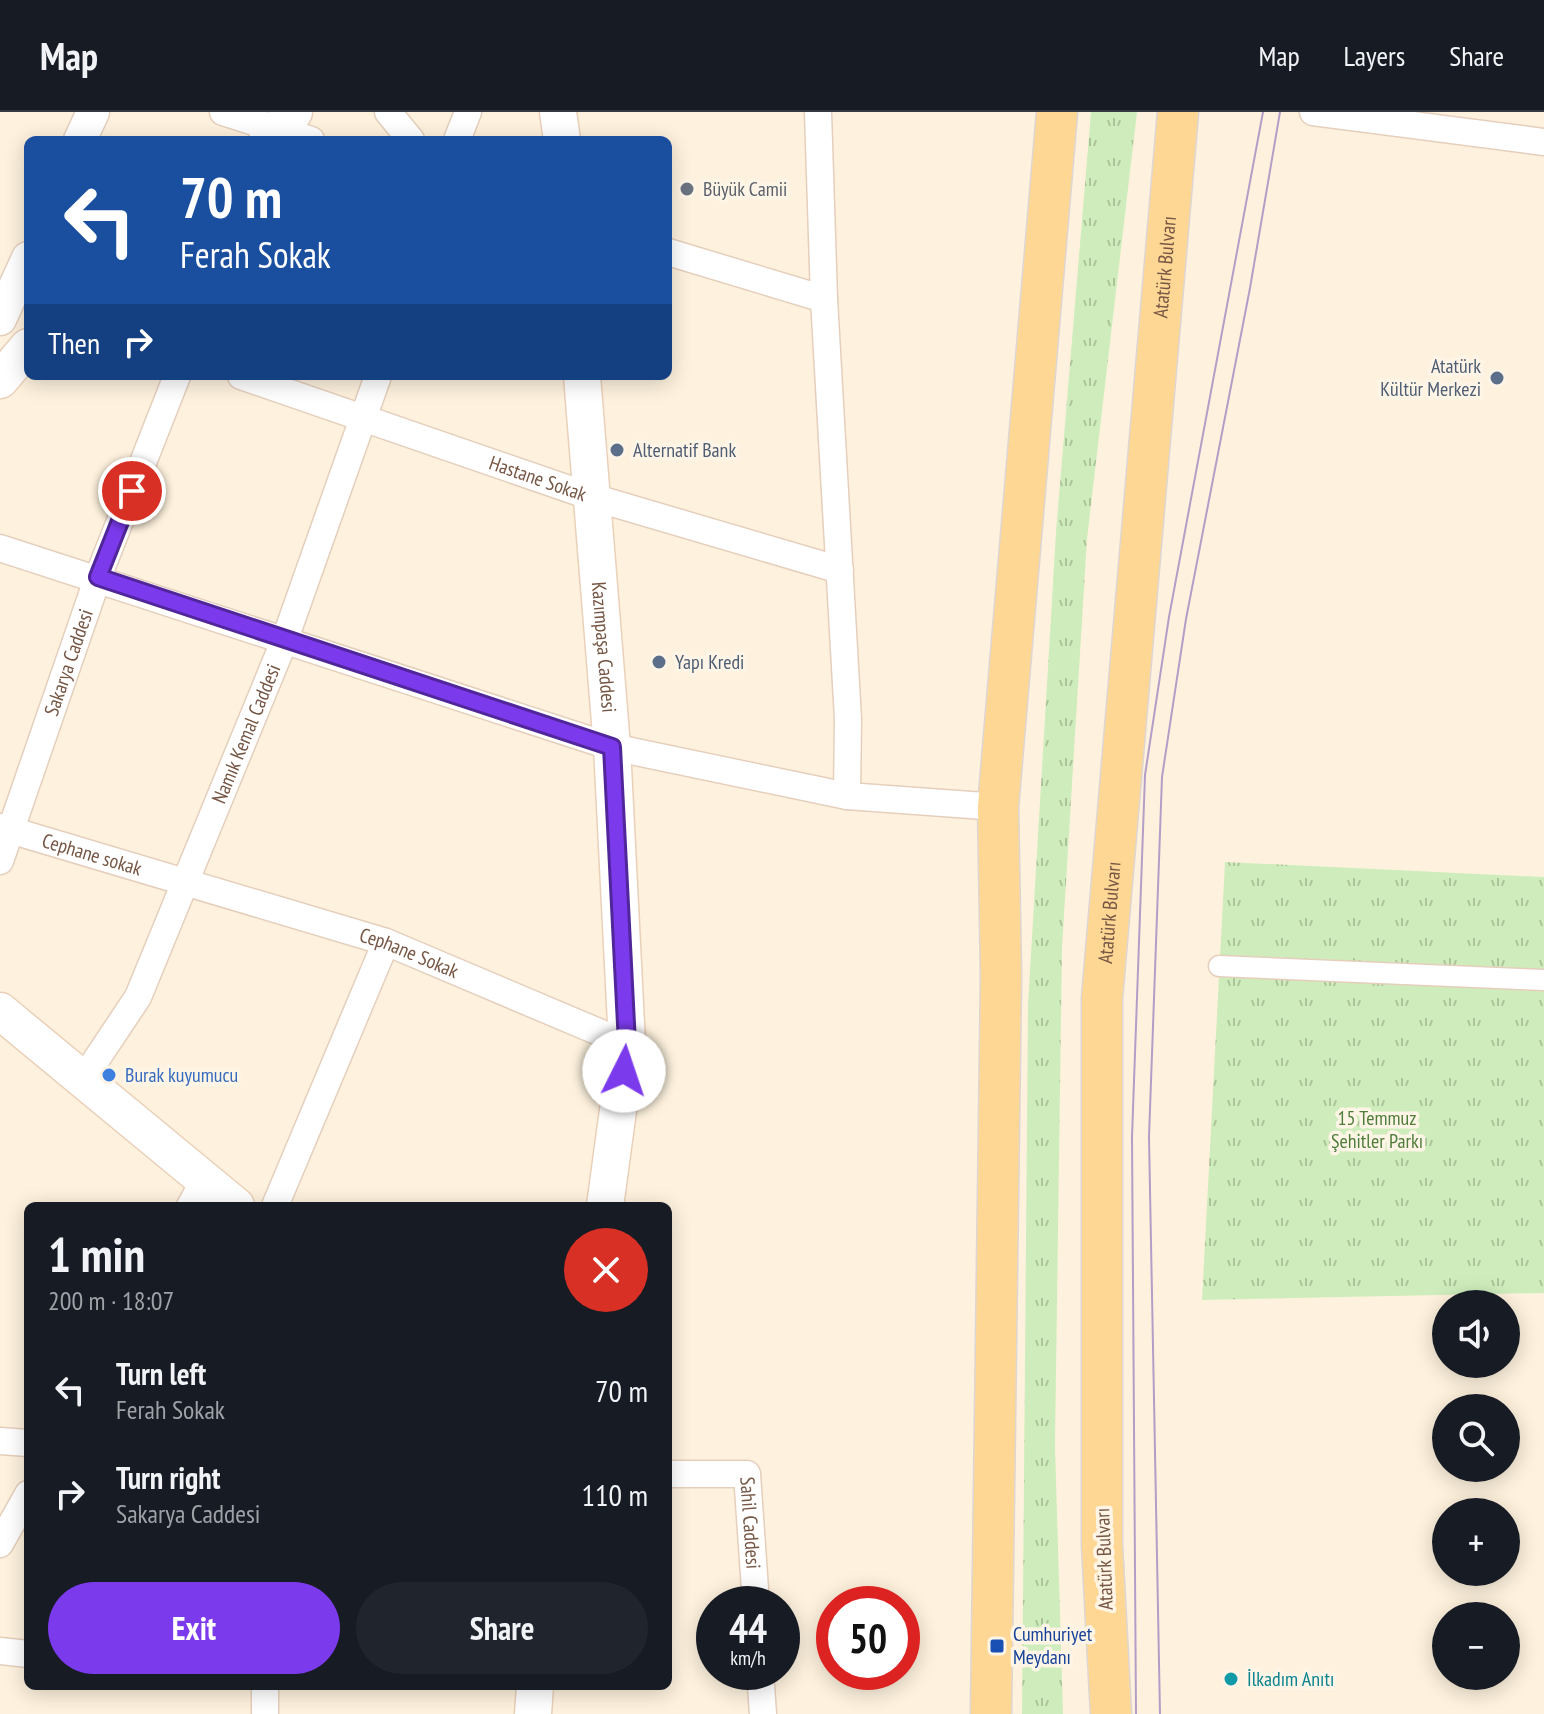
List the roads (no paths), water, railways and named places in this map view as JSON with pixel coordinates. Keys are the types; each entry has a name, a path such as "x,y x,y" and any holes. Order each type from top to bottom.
{"main road":[{"path":"558,112 561,136"},
{"path":"991,1714 1001,975 998,807 1057,112"},
{"name":"Atatürk Bulvarı","path":"1111,1714 1102,1545 1102,998 1178,112"},
{"path":"0,380 24,352"},
{"name":"Kazımpaşa Caddesi","path":"582,380 612,747 627,1044 606,1202"},
{"path":"0,1011 84,1078 197,1193 224,1202"},
{"path":"533,1714 535,1690"}],"street":[{"path":"82,136 93,112"},
{"path":"223,112 288,130"},
{"path":"459,136 468,112"},
{"path":"818,112 824,299 848,719 847,796"},
{"path":"1313,112 1544,142"},
{"path":"672,253 824,299"},
{"path":"10,302 24,268"},
{"name":"Sakarya Caddesi","path":"0,861 5,828 175,380"},
{"name":"Hastane Sokak","path":"256,380 592,497 840,570"},
{"name":"Namık Kemal Caddesi","path":"84,1078 138,997 285,639 377,380"},
{"path":"0,548 98,577 612,747 847,796 998,807"},
{"name":"Cephane sokak","path":"5,828 184,884"},
{"name":"Cephane Sokak","path":"184,884 386,942 627,1044"},
{"path":"277,1202 386,942"},
{"path":"1219,966 1544,980"},
{"path":"0,1441 24,1443"},
{"name":"Sahil Caddesi","path":"672,1474 747,1474 755,1586"},
{"path":"0,1544 24,1501"},
{"path":"0,1651 24,1654"},
{"path":"265,1690 265,1714"},
{"path":"761,1690 763,1714"}],"tram line":[{"path":"1136,1714 1132,1137 1145,775 1169,617 1263,112"},
{"path":"1160,1714 1149,1137 1162,777 1186,619 1250,288 1280,112"}],"place":[{"name":"Büyük Camii","path":"687,189"},
{"name":"Atatürk Kültür Merkezi","path":"1497,378"},
{"name":"Alternatif Bank","path":"617,450"},
{"name":"Yapı Kredi","path":"659,662"},
{"name":"Burak kuyumucu","path":"109,1075"},
{"name":"Cumhuriyet Meydanı","path":"997,1646"},
{"name":"İlkadım Anıtı","path":"1231,1679"}],"park label":[{"name":"15 Temmuz Şehitler Parkı","path":"1377,1130"}]}
